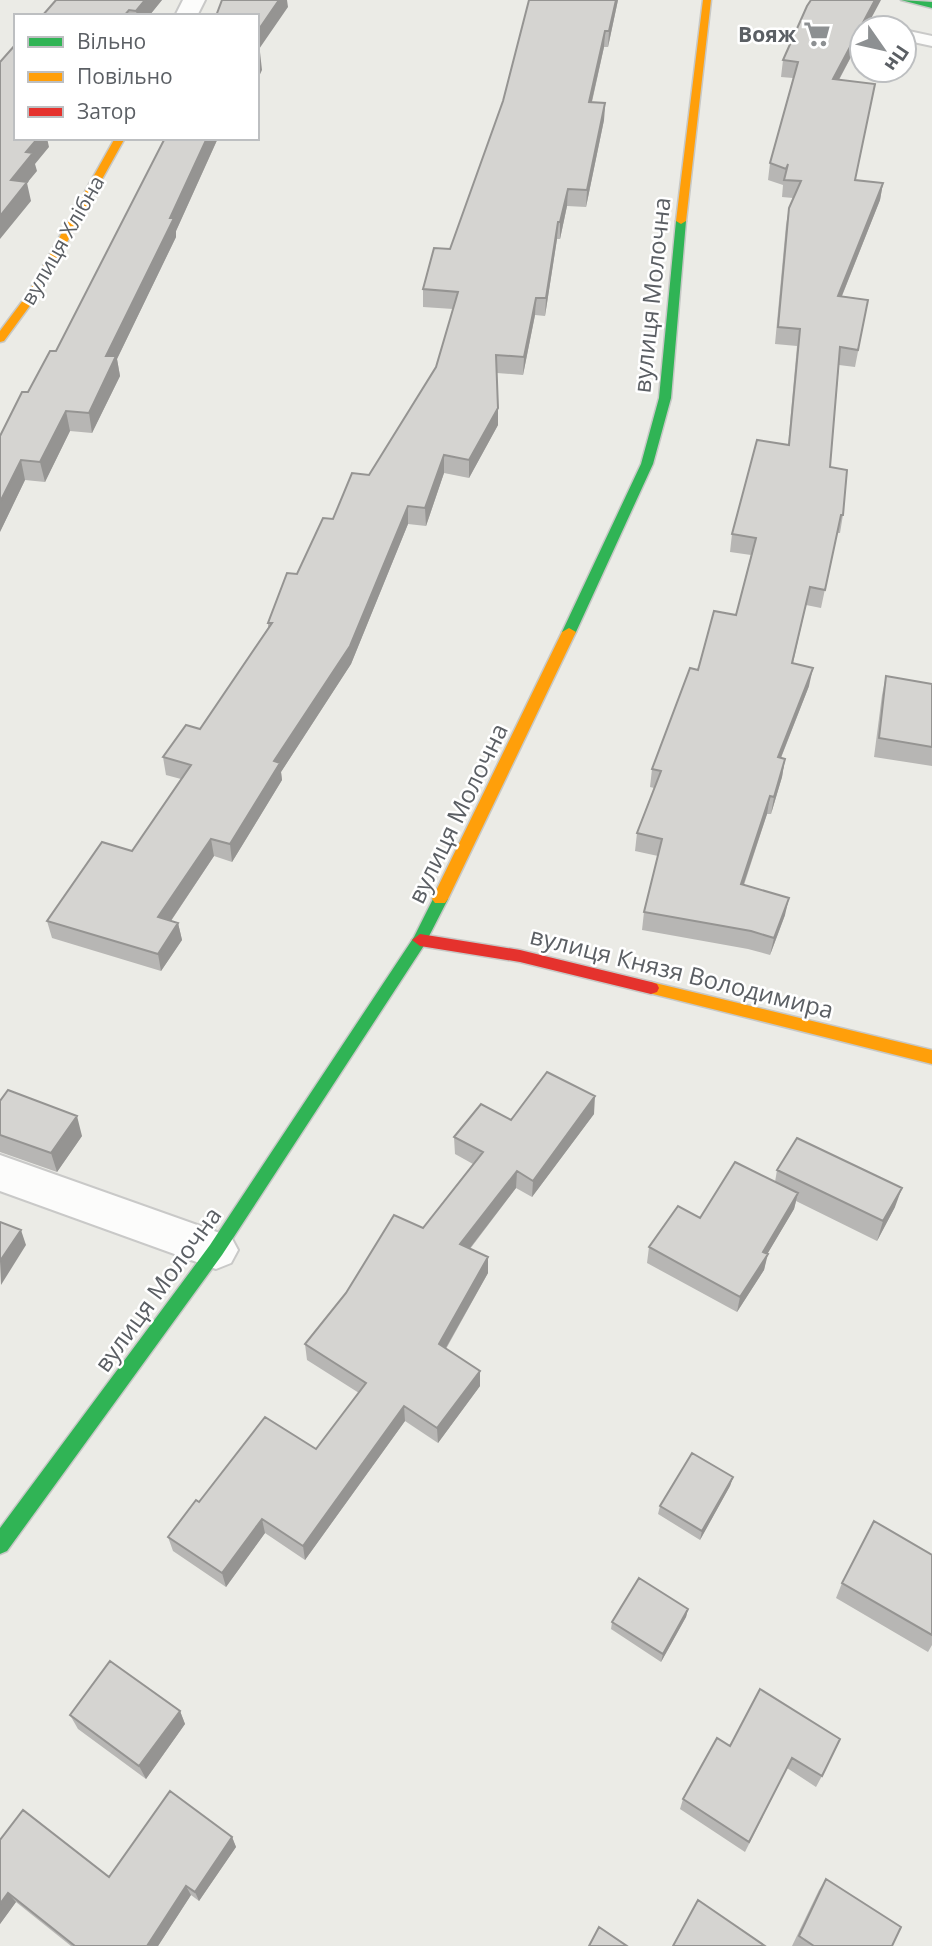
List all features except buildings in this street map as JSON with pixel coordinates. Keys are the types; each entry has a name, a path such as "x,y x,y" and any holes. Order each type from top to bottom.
{"main road":[{"name":"вулиця Молочна","path":"0,1544 216,1250 420,940 611,546 647,464 665,398 684,187 707,0"},
{"path":"905,0 932,5"},
{"name":"вулиця Хлібна","path":"0,339 32,296 119,140"},
{"name":"вулиця Князя Володимира","path":"420,940 520,956 932,1057"}],"street":[{"path":"0,1173 216,1250"}],"traffic: fast":[{"path":"905,0 932,5"},
{"path":"569,632 647,464 665,398 681,221"},
{"path":"0,1544 216,1250 420,940 440,899"}],"traffic: slow":[{"path":"681,221 707,0"},
{"path":"0,339 32,296 119,140"},
{"path":"440,899 569,632"},
{"path":"651,988 932,1057"}],"traffic: jam":[{"path":"420,940 520,956 651,988"}],"place":[{"name":"Вояж","path":"817,34"}]}
